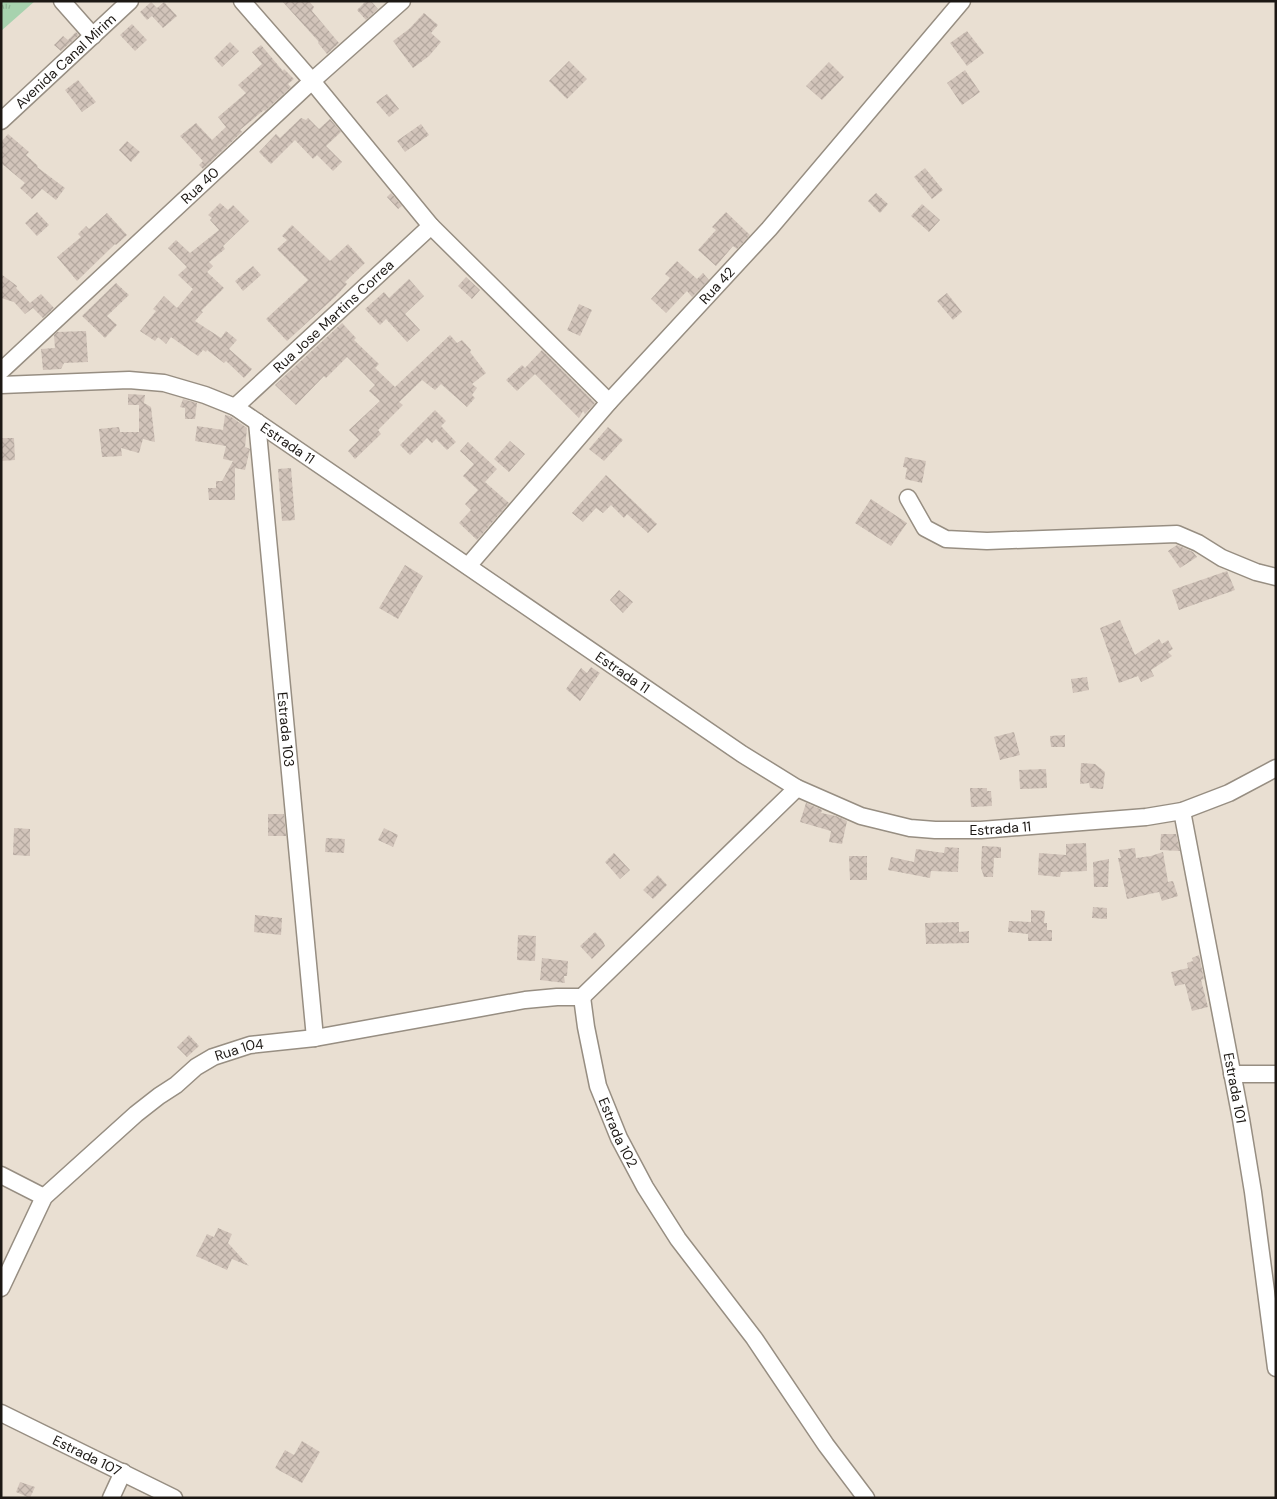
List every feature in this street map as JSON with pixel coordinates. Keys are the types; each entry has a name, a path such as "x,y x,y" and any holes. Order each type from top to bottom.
{"street":[{"path":"62,1 93,36"},
{"name":"Avenida Canal Mirim","path":"1,121 130,1"},
{"path":"242,1 312,81 432,226 609,402"},
{"name":"Rua 40","path":"1,371 312,81 402,1"},
{"name":"Rua 42","path":"468,566 609,402 769,229 962,1"},
{"name":"Rua Jose Martins Correa","path":"235,407 432,226"},
{"name":"Estrada 11","path":"1,385 137,381 164,383 205,395 235,407 742,754 797,788 861,816 910,828 935,830 991,829 1146,817 1182,811 1229,793 1276,768"},
{"name":"Estrada 103","path":"257,422 316,1038"},
{"path":"908,498 925,528 946,539 987,541 1176,534 1198,543 1222,558 1256,572 1276,577"},
{"path":"582,998 797,788"},
{"name":"Estrada 101","path":"1182,811 1253,1192 1276,1368"},
{"name":"Rua 104","path":"1,1288 44,1197 136,1114 159,1096 176,1086 196,1067 220,1054 250,1045 316,1038 525,1000 557,997 582,998"},
{"name":"Estrada 102","path":"582,998 598,1086 619,1138 645,1186 678,1239 754,1338 826,1445 866,1498"},
{"path":"1232,1074 1276,1074"},
{"path":"1,1175 44,1197"},
{"name":"Estrada 107","path":"1,1413 174,1498"},
{"path":"111,1498 123,1472"}],"green space":[{"path":"1,1 35,1 1,31"}],"building":[{"path":"282,1 309,1 314,7 312,11 339,43 327,54 319,42"},
{"path":"366,1 371,1 378,9 366,20 357,10"},
{"path":"151,2 157,8 164,2 177,16 163,28 152,16 147,20 140,12"},
{"path":"424,13 438,25 431,33 441,42 429,56 413,68 393,41 409,29"},
{"path":"132,24 147,40 135,51 120,35"},
{"path":"967,31 984,53 967,66 950,43"},
{"path":"76,32 79,35 61,51 54,45 63,36 68,40"},
{"path":"230,42 239,51 222,67 214,58"},
{"path":"261,45 283,71 284,69 294,79 288,84 291,87 265,111 240,130 242,132 203,169 199,165 203,161 180,136 196,123 212,140 226,127 218,117 246,93 238,85 262,64 252,52"},
{"path":"569,61 587,79 567,99 549,81"},
{"path":"829,62 844,77 822,100 806,86"},
{"path":"965,70 980,92 962,105 947,83"},
{"path":"78,80 96,102 82,112 65,90"},
{"path":"387,94 399,109 389,117 376,102"},
{"path":"301,118 306,120 308,118 319,129 330,119 341,132 326,146 342,162 333,171 317,155 313,159 295,140 271,164 259,152 276,134 280,138"},
{"path":"421,124 429,135 405,152 397,141"},
{"path":"8,134 29,152 26,155 37,167 65,188 56,200 42,189 32,199 20,188 25,183 1,163 1,142"},
{"path":"127,141 140,152 131,162 119,150"},
{"path":"925,168 943,190 932,199 914,177"},
{"path":"391,193 402,206 398,209 387,197"},
{"path":"876,193 888,204 880,213 868,201"},
{"path":"220,203 228,210 233,205 249,221 223,246 225,249 209,262 213,266 207,272 224,288 201,311 203,312 195,321 221,338 226,331 237,340 229,349 252,369 244,378 226,361 224,363 207,350 206,352 203,350 198,356 171,337 166,344 158,337 155,341 140,331 156,311 153,309 164,296 177,308 193,289 178,275 187,267 168,248 176,240 190,253 219,230 208,215"},
{"path":"922,204 940,220 929,232 911,216"},
{"path":"37,212 49,225 37,236 25,223"},
{"path":"726,212 750,235 737,249 733,246 716,266 698,250 716,230 712,227"},
{"path":"107,213 127,235 115,244 77,281 57,257 81,237 78,234 86,226 89,229"},
{"path":"292,225 330,261 348,244 365,263 345,282 347,284 336,296 287,341 266,319 308,280 277,249 287,240 282,236"},
{"path":"677,261 697,279 703,273 709,280 692,297 687,291 666,313 651,299 670,278 665,274"},
{"path":"253,266 261,275 243,291 235,281"},
{"path":"1,274 17,286 16,288 30,303 41,294 54,308 43,318 33,308 25,314 14,302 1,298"},
{"path":"466,277 480,290 472,299 458,286"},
{"path":"409,279 424,296 405,314 420,330 407,342 386,319 380,325 365,309 384,292 389,298"},
{"path":"116,283 129,295 107,316 117,325 105,338 82,316"},
{"path":"947,293 962,312 953,320 937,301"},
{"path":"579,304 592,310 580,336 567,330"},
{"path":"342,323 356,338 354,340 379,364 375,368 395,387 450,335 457,343 462,340 486,373 472,384 477,388 472,395 475,398 467,407 441,384 435,390 422,380 399,402 403,405 378,430 381,434 355,459 348,451 359,440 349,430 380,401 369,391 375,385 347,357 326,378 324,376 296,405 275,385"},
{"path":"86,331 88,362 64,363 61,369 43,370 41,349 55,348 54,335 57,332"},
{"path":"542,350 595,403 585,414 583,411 579,418 535,374 517,391 506,380 522,365 525,368"},
{"path":"128,394 145,395 144,403 151,407 155,442 143,439 139,453 121,448 122,456 102,457 99,429 119,427 120,432 139,432 139,405 128,405"},
{"path":"183,399 197,403 195,419 185,419 185,408 180,407"},
{"path":"435,410 446,421 441,426 456,442 447,450 436,439 432,443 427,438 410,455 400,445"},
{"path":"225,415 230,416 247,428 245,447 250,449 245,470 235,468 235,500 209,500 208,488 216,488 216,481 222,481 233,461 223,459 226,446 195,441 197,426 223,430"},
{"path":"608,427 623,440 604,461 589,449"},
{"path":"1,438 14,438 15,460 1,461"},
{"path":"510,441 525,454 509,472 494,459"},
{"path":"468,442 497,469 485,482 509,503 477,540 459,523 471,510 465,504 478,490 463,476 474,464 460,451"},
{"path":"905,457 926,461 922,483 905,479 907,468 903,467"},
{"path":"291,468 295,520 282,521 278,469"},
{"path":"606,475 657,524 648,533 627,514 624,518 611,505 603,513 596,508 583,522 572,513"},
{"path":"871,499 907,523 891,546 855,523"},
{"path":"1177,545 1193,552 1197,557 1180,568 1168,551"},
{"path":"405,565 423,576 398,619 379,608"},
{"path":"1227,571 1235,590 1179,610 1172,590"},
{"path":"619,590 633,602 623,613 610,600"},
{"path":"1120,620 1135,655 1159,639 1162,644 1168,640 1173,649 1168,652 1172,656 1151,670 1154,676 1141,682 1138,676 1119,683 1100,628"},
{"path":"591,667 600,673 580,701 566,689 581,668 587,673"},
{"path":"1087,677 1089,690 1073,693 1071,679"},
{"path":"1014,732 1020,755 1000,760 994,737"},
{"path":"1065,735 1065,747 1051,747 1050,736"},
{"path":"1081,763 1095,764 1105,772 1103,789 1090,788 1089,783 1080,784"},
{"path":"1046,769 1047,788 1020,789 1019,770"},
{"path":"970,788 987,788 987,791 991,791 992,806 971,807"},
{"path":"806,803 822,810 821,813 836,816 847,821 842,844 829,842 831,831 800,822"},
{"path":"268,814 284,814 286,836 268,836"},
{"path":"14,828 30,829 30,856 13,855"},
{"path":"384,828 398,835 393,847 378,840"},
{"path":"1161,834 1176,834 1180,851 1160,850"},
{"path":"326,838 345,839 344,853 325,852"},
{"path":"1086,843 1087,871 1061,872 1060,877 1038,875 1039,853 1066,855 1066,844"},
{"path":"982,846 1001,847 1001,858 994,858 993,877 984,877 981,868"},
{"path":"945,847 959,848 958,872 931,871 930,878 888,870 891,857 914,862 916,849 944,853"},
{"path":"1135,848 1136,858 1163,852 1168,882 1173,881 1178,896 1162,901 1159,892 1127,899 1118,858 1121,858 1119,850"},
{"path":"614,853 630,870 620,879 605,862"},
{"path":"849,856 867,856 867,880 850,880"},
{"path":"1109,859 1108,887 1094,887 1093,862"},
{"path":"658,875 667,885 653,899 643,890"},
{"path":"1093,907 1107,908 1107,919 1092,918"},
{"path":"1031,910 1045,911 1044,923 1047,923 1047,930 1052,930 1052,941 1028,941 1028,934 1008,932 1009,921 1031,922"},
{"path":"255,915 282,918 281,935 254,932"},
{"path":"959,922 959,932 969,931 969,943 926,944 925,923"},
{"path":"595,932 605,946 592,959 580,946"},
{"path":"518,935 536,936 535,961 517,960"},
{"path":"1199,955 1204,979 1201,980 1208,1007 1192,1011 1185,984 1175,986 1171,972 1188,968 1187,963 1193,961 1192,958"},
{"path":"542,958 568,961 567,976 564,976 565,983 540,980"},
{"path":"189,1035 199,1046 187,1057 177,1047"},
{"path":"218,1228 232,1234 228,1243 249,1266 232,1259 227,1270 196,1256 207,1234 214,1237"},
{"path":"302,1441 320,1452 302,1483 275,1468 285,1450 294,1455"},
{"path":"20,1482 35,1487 30,1498 16,1492"}]}
